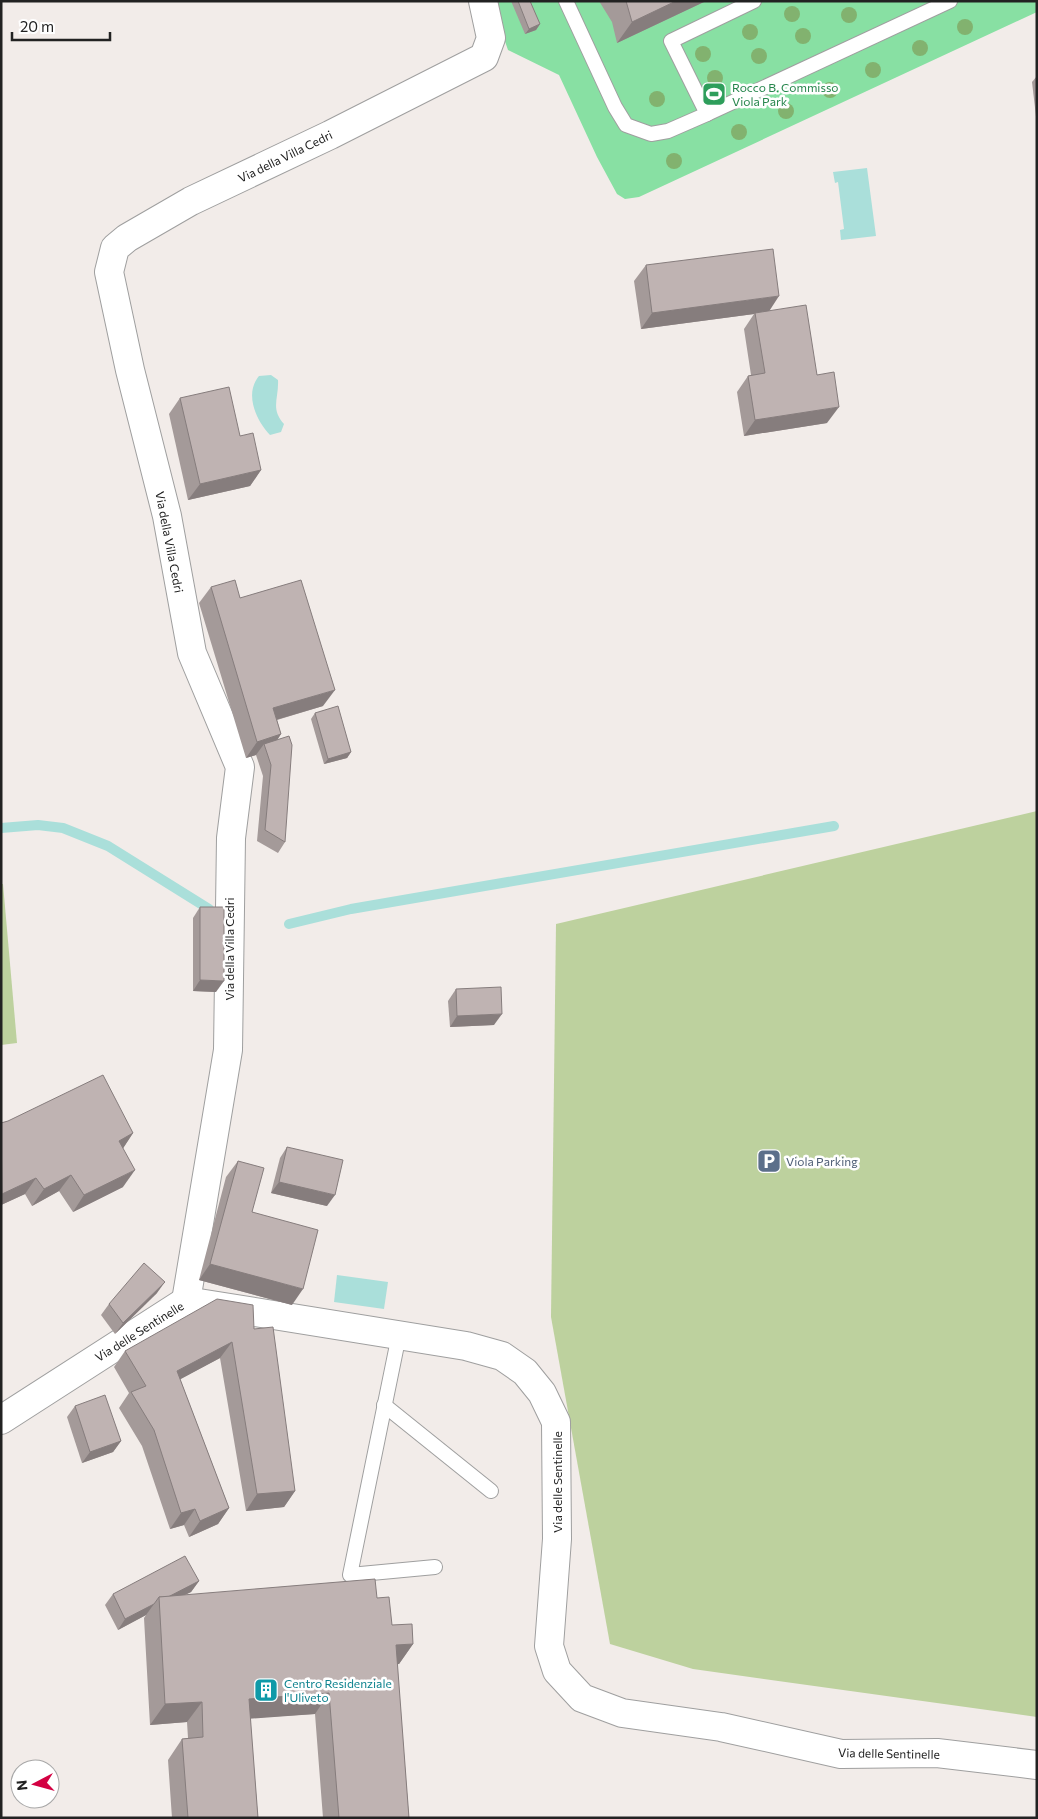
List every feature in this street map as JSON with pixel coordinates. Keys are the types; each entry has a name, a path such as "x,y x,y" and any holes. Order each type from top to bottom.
{"street":[{"name":"Via della Villa Cedri","path":"186,1301 228,1050 231,838 240,767 192,653 167,516 130,370 109,272 115,248 127,238 191,201 330,135 484,57 491,38 483,1"},
{"name":"Via delle Sentinelle","path":"1,1420 186,1301 466,1346 502,1356 525,1372 542,1393 556,1422 557,1539 549,1646 557,1671 582,1698 622,1713 721,1727 841,1754 937,1753 1037,1765"}],"lane":[{"path":"566,1 615,107 626,124 651,134 668,131 707,114 950,1"},
{"path":"707,114 671,41 754,1"},
{"path":"399,1335 350,1575 435,1567"},
{"path":"384,1405 491,1491"}],"green space":[{"name":"Rocco B. Commisso Viola Park","path":"491,1 1037,1 1037,12 639,197 625,199 617,194 597,157 559,75 508,50"},
{"name":"Viola Parking","path":"1037,811 1037,1717 693,1669 610,1644 551,1317 556,924"},
{"path":"1,884 3,884 17,1043 1,1045"}],"water":[{"path":"867,168 876,236 841,240 840,230 844,229 838,182 835,183 833,172"},
{"path":"271,375 278,380 276,408 284,424 281,432 270,435 256,414 252,391 259,376"},
{"path":"337,1275 388,1282 384,1309 334,1302"}],"building":[{"path":"518,1 530,1 540,24 529,29"},
{"path":"626,1 676,1 632,22"},
{"path":"773,249 779,296 652,313 646,265"},
{"path":"806,305 817,375 834,372 839,407 755,420 748,376 765,373 755,313"},
{"path":"229,387 240,436 253,433 261,470 200,484 180,398"},
{"path":"235,580 240,598 301,580 335,690 273,708 281,734 257,742 211,587"},
{"path":"338,706 351,752 328,759 315,713"},
{"path":"289,736 292,745 285,842 265,830 271,765 264,744"},
{"path":"200,907 224,907 224,981 200,980"},
{"path":"501,987 502,1014 457,1016 456,989"},
{"path":"103,1075 133,1133 119,1141 135,1170 84,1195 71,1175 44,1189 36,1178 2,1194 1,1123"},
{"path":"287,1147 343,1160 335,1195 279,1182"},
{"path":"238,1161 264,1168 252,1212 318,1230 303,1289 210,1264"},
{"path":"144,1263 165,1282 123,1323 109,1304"},
{"path":"217,1299 253,1305 254,1329 273,1327 295,1491 257,1494 232,1342 177,1371 229,1508 200,1521 195,1509 181,1513 154,1430 131,1392 146,1386 125,1351"},
{"path":"105,1395 121,1441 90,1452 75,1406"},
{"path":"185,1556 199,1581 168,1597 159,1597 154,1604 125,1619 113,1594"},
{"name":"Centro Residenziale l'Uliveto","path":"375,1579 377,1598 389,1597 392,1625 412,1624 413,1644 396,1645 409,1818 339,1818 329,1693 249,1699 258,1818 188,1818 182,1739 203,1737 202,1702 165,1704 159,1597"}],"waterway":[{"path":"1,828 38,825 63,828 108,846 209,909"},
{"path":"289,924 351,909 834,826"}],"place":[{"name":"Rocco B. Commisso Viola Park","path":"714,94"},
{"name":"Viola Parking","path":"769,1161"},
{"name":"Centro Residenziale l'Uliveto","path":"266,1690"}]}
